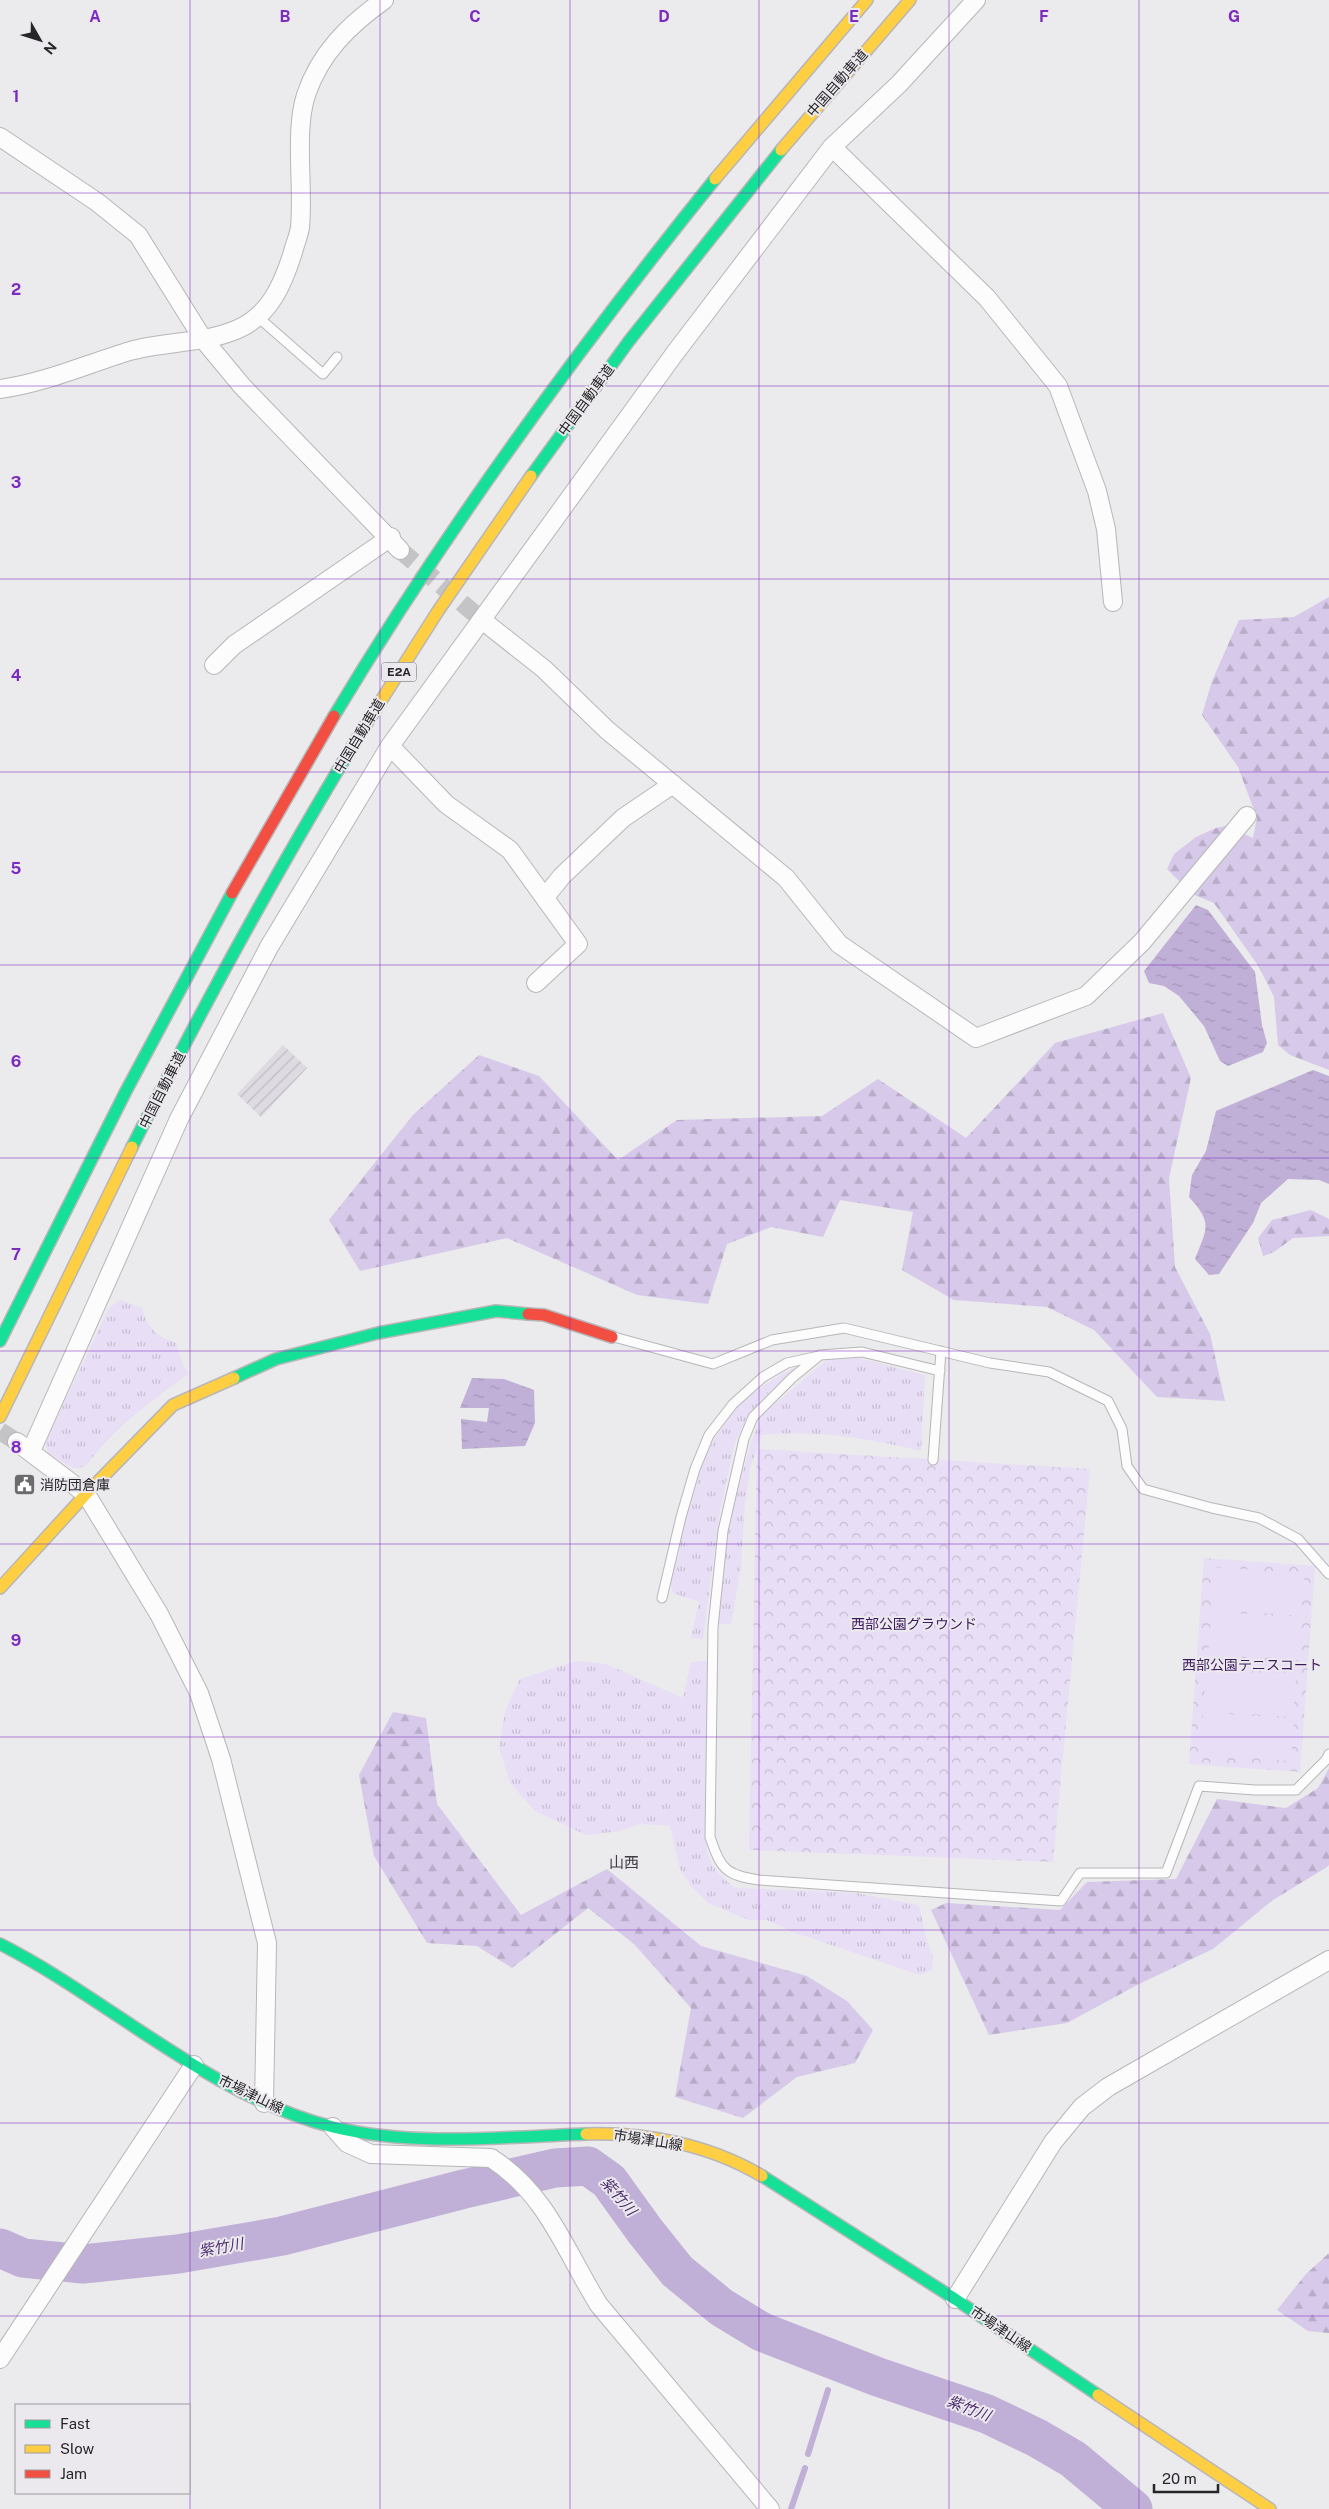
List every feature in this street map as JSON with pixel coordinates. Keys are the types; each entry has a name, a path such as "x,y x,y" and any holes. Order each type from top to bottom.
{"main road":[{"name":"E2A","path":"0,1341 164,1018 256,852 355,682 440,551 569,366 665,242 800,75 867,0"},
{"name":"中国自動車道","path":"0,1417 95,1219 198,1022 282,865 378,704 482,546 591,391 726,216 827,93 910,0"},
{"path":"0,1588 86,1494 173,1405 276,1359 378,1334 496,1310 544,1315 612,1337"},
{"name":"市場津山線","path":"0,1944 37,1963 194,2065 264,2103 333,2127 390,2136 454,2139 618,2133 674,2142 741,2164 813,2207 955,2299 1270,2509"}],"street":[{"path":"0,389 33,383 132,351 203,339 237,329 258,317 277,294 300,227 299,182 306,96 328,51 354,22 384,0"},
{"path":"264,2103 267,1943 220,1760 199,1693 159,1614 86,1494 24,1447 179,1119 269,947 390,746 675,353 832,146 899,84 976,0"},
{"path":"0,137 97,202 138,235 203,339 242,386 395,543 234,645 214,665"},
{"path":"832,146 987,298 1058,386 1097,491 1106,529 1113,602"},
{"path":"482,620 544,669 607,730 786,878 839,944 976,1038 1086,996 1142,942 1247,816"},
{"path":"390,746 446,804 510,850 578,944 536,983"},
{"path":"544,897 562,876 623,818 673,784"},
{"path":"955,2299 1054,2142 1082,2107 1108,2087 1329,1960"},
{"path":"0,2359 194,2065"},
{"path":"333,2127 347,2143 371,2154 491,2158 501,2165 540,2202 560,2232 583,2279 599,2305 770,2509"}],"lane":[{"path":"258,317 323,374 337,357"},
{"path":"612,1337 713,1364 772,1340 844,1328 990,1363 1049,1372 1108,1401 1122,1429 1127,1466 1144,1489 1212,1508 1259,1518 1298,1539 1329,1574"},
{"path":"933,1460 942,1351"},
{"path":"662,1598 681,1517 695,1469 709,1435 734,1404 763,1377 787,1363 820,1356 862,1352 940,1371"},
{"path":"820,1356 792,1378 753,1417 744,1438 723,1531 713,1627 710,1838 719,1862 736,1876 768,1881 1061,1901 1080,1873 1166,1873 1199,1786 1296,1790 1329,1754"}],"shaded area":[{"path":"283,1045 307,1068 261,1117 237,1094"}],"green space":[{"path":"1329,597 1329,1070 1290,1055 1278,1045 1274,997 1259,967 1214,903 1192,894 1167,869 1174,854 1196,837 1216,828 1226,826 1253,838 1257,818 1238,767 1202,715 1212,681 1239,620 1294,617"},
{"path":"1163,1013 1191,1078 1169,1178 1175,1267 1210,1334 1225,1401 1157,1397 1094,1330 1047,1307 954,1300 902,1270 913,1212 840,1200 823,1237 771,1227 727,1244 708,1304 637,1295 507,1238 360,1271 329,1220 413,1115 479,1055 539,1076 618,1160 677,1120 822,1116 878,1079 966,1138 1055,1043"},
{"path":"1311,1210 1329,1219 1329,1236 1293,1238 1274,1252 1263,1256 1258,1238 1272,1220"},
{"path":"120,1300 142,1308 147,1321 154,1331 163,1338 176,1343 183,1365 189,1374 133,1416 108,1440 85,1467 73,1468 48,1453 45,1443 109,1308"},
{"path":"859,1358 925,1375 921,1451 882,1442 842,1436 822,1434 762,1435 750,1468 745,1503 741,1567 731,1624 718,1624 729,1524 751,1442 763,1414 827,1360"},
{"path":"797,1366 762,1399 747,1418 735,1442 720,1510 703,1639 691,1638 699,1602 673,1593 670,1583 679,1555 683,1523 691,1505 702,1465 714,1439 739,1405 767,1383"},
{"name":"西部公園グラウンド","path":"757,1449 1090,1469 1053,1862 749,1850"},
{"name":"西部公園テニスコート","path":"1204,1558 1315,1566 1300,1772 1189,1764"},
{"path":"1214,1567 1305,1574 1301,1616 1211,1609"},
{"path":"1212,1611 1302,1618 1299,1660 1208,1653"},
{"path":"576,1661 606,1664 683,1698 691,1662 707,1661 705,1824 708,1854 714,1867 735,1888 856,1893 919,1905 926,1938 933,1957 932,1970 920,1975 793,1932 767,1920 749,1920 708,1903 691,1886 680,1869 670,1826 640,1824 620,1831 586,1835 535,1811 510,1783 499,1747 505,1711 520,1679"},
{"path":"1206,1669 1296,1676 1293,1717 1203,1711"},
{"path":"393,1712 426,1718 437,1804 521,1915 607,1869 701,1946 807,1976 847,2001 873,2030 855,2063 797,2077 743,2118 675,2097 691,2008 634,1944 588,1908 512,1968 477,1946 427,1943 374,1856 359,1775"},
{"path":"1203,1712 1294,1719 1291,1761 1200,1754"},
{"path":"1329,1768 1329,1865 1327,1867 1273,1900 1213,1949 1139,1984 1067,2023 989,2035 931,1910 946,1903 1060,1910 1087,1882 1176,1879 1217,1799 1286,1808 1318,1788"},
{"path":"1329,2253 1329,2333 1308,2331 1277,2310 1306,2274"}],"water":[{"path":"1196,905 1208,910 1255,972 1262,1025 1267,1043 1263,1052 1228,1066 1220,1061 1204,1026 1179,996 1164,986 1149,983 1144,971"},
{"path":"1313,1070 1329,1076 1329,1184 1319,1180 1288,1179 1261,1203 1253,1223 1219,1274 1209,1275 1195,1259 1205,1233 1205,1220 1202,1213 1189,1197 1192,1175 1206,1151 1216,1111"},
{"path":"472,1378 504,1379 534,1390 535,1423 525,1446 462,1449 461,1419 487,1422 489,1408 460,1408"}],"waterway":[{"name":"紫竹川","path":"0,2248 23,2258 83,2264 178,2254 282,2236 464,2189 555,2168 588,2166 609,2181 677,2271 721,2307 762,2332 878,2377 987,2414 1037,2438 1073,2459 1133,2509"},
{"path":"808,2454 828,2390"},
{"path":"791,2509 805,2468"}],"tunnel":[{"path":"400,550 482,620"},
{"path":"0,1431 17,1442"}],"traffic: fast":[{"path":"531,476 629,341 781,150"},
{"path":"334,716 422,577 515,441 613,309 715,179"},
{"path":"132,1147 185,1043 241,940 298,838 358,737"},
{"path":"0,1341 126,1091 232,893"},
{"path":"234,1378 276,1359 378,1333 496,1311 528,1314"},
{"path":"0,1944 82,1992 203,2071 244,2093 288,2113 333,2127 395,2137 459,2139 586,2134"},
{"path":"762,2176 955,2299 1098,2395"}],"traffic: slow":[{"path":"715,179 867,0"},
{"path":"781,150 910,0"},
{"path":"358,737 438,611 531,476"},
{"path":"0,1417 132,1147"},
{"path":"0,1588 86,1494 173,1405 234,1378"},
{"path":"586,2134 631,2135 677,2143 721,2156 762,2176"},
{"path":"1098,2395 1270,2509"}],"traffic: jam":[{"path":"232,893 334,716"},
{"path":"528,1314 544,1315 612,1337"}],"place":[{"name":"消防団倉庫","path":"24,1485"}],"district":[{"name":"山西","path":"624,1862"}]}
